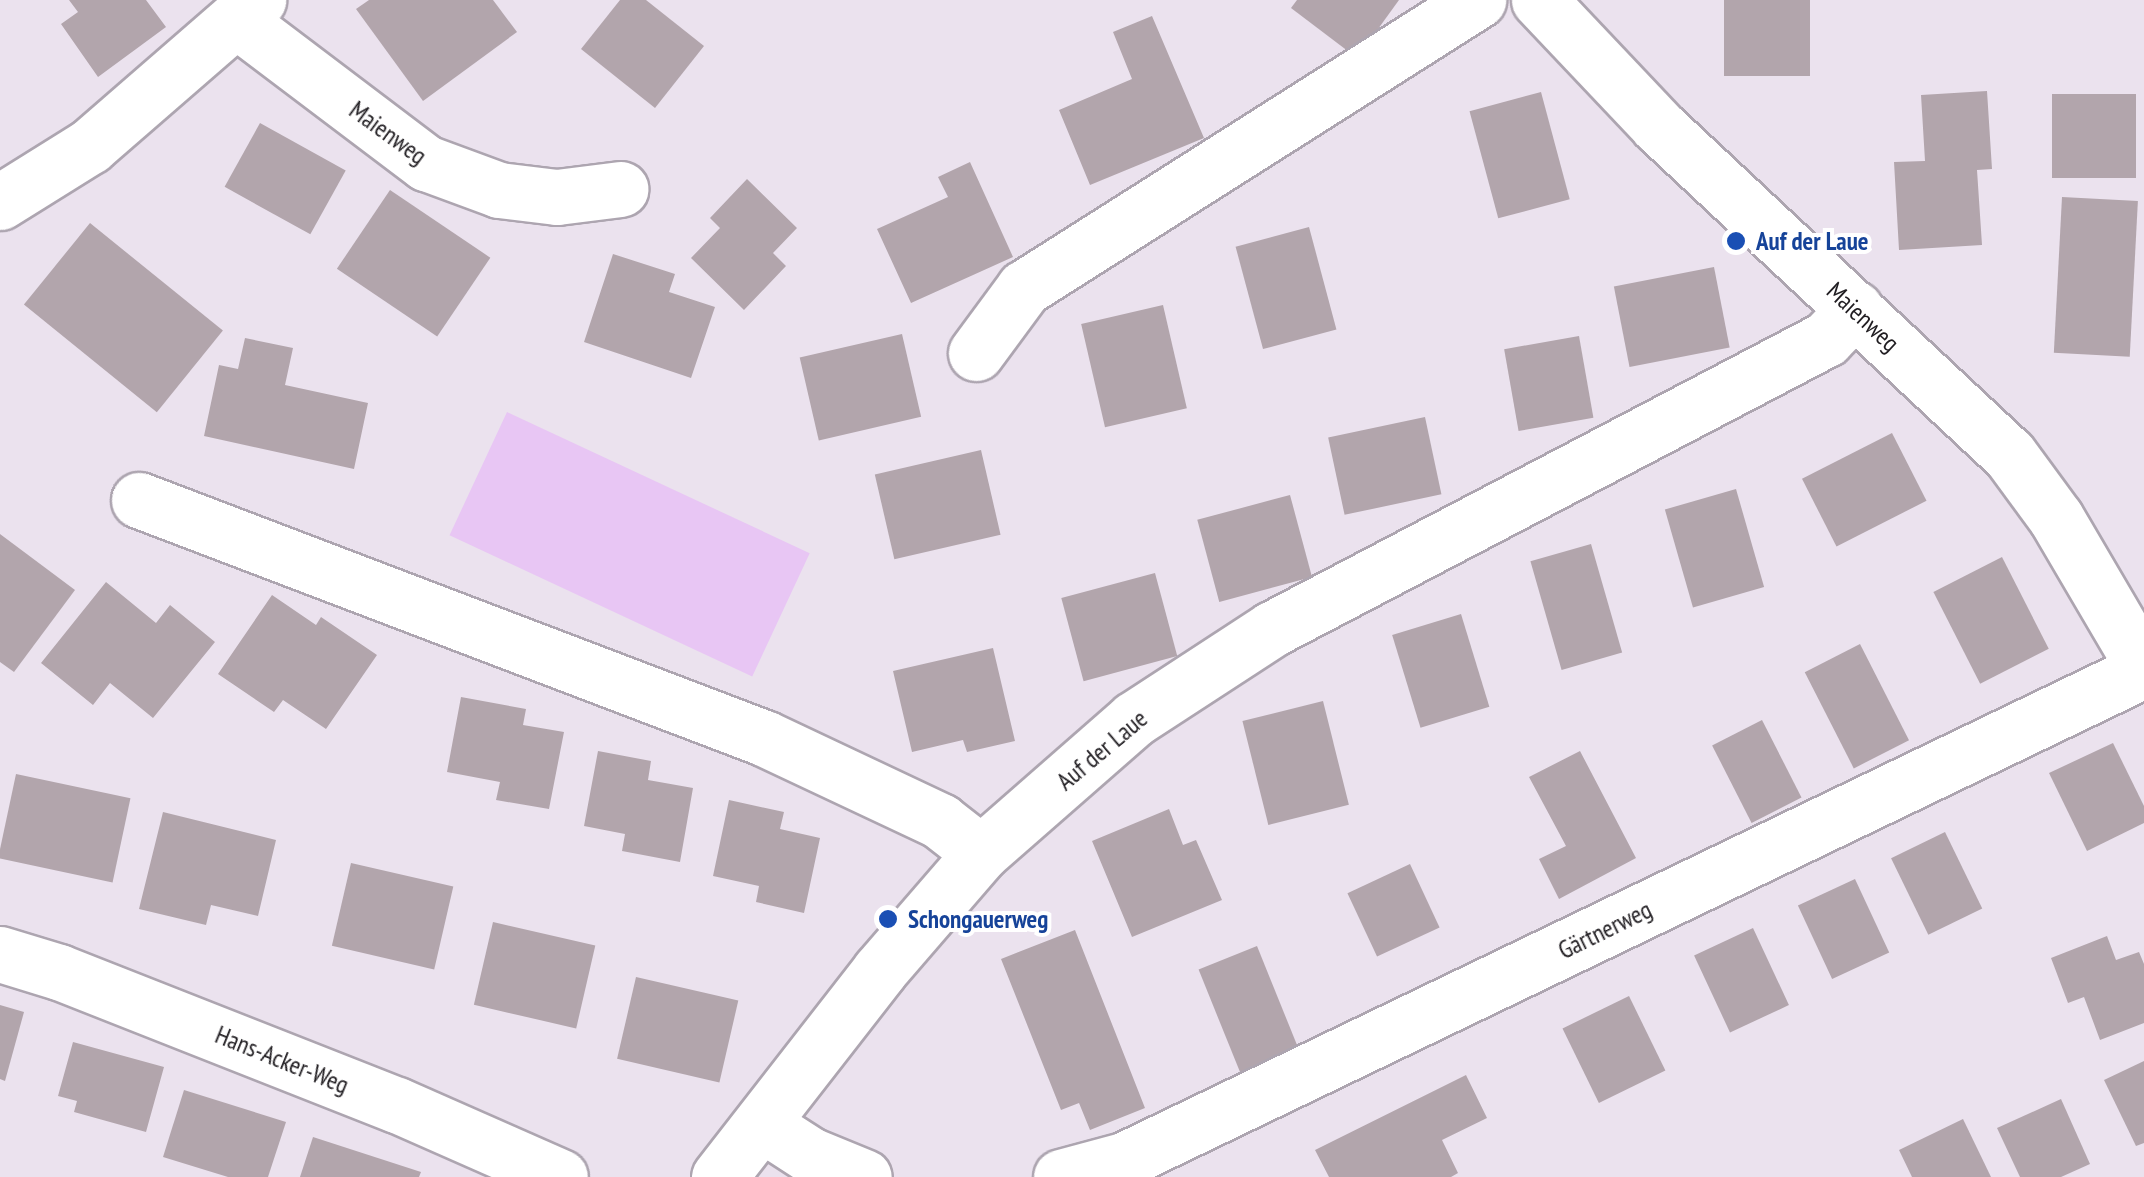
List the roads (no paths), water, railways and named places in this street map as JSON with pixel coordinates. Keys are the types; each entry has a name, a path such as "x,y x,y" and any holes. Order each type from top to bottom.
{"street":[{"path":"976,353 1024,288 1478,0"},
{"name":"Maienweg","path":"1539,0 1658,126 2010,454 2086,566 2144,669"},
{"name":"Maienweg","path":"0,202 90,146 248,11 426,162 499,190 557,197 620,189"},
{"name":"Auf der Laue","path":"719,1177 880,970 981,853 1134,720 1272,629 1826,339 1855,309"},
{"path":"139,500 764,738 940,821 981,853"},
{"name":"Gärtnerweg","path":"1061,1177 1124,1160 2144,669"},
{"name":"Hans-Acker-Weg","path":"0,954 59,972 397,1105 560,1177"},
{"path":"762,1124 810,1155 864,1177"}],"place":[{"name":"Auf der Laue","path":"1736,241"},
{"name":"Schongauerweg","path":"888,919"}]}
